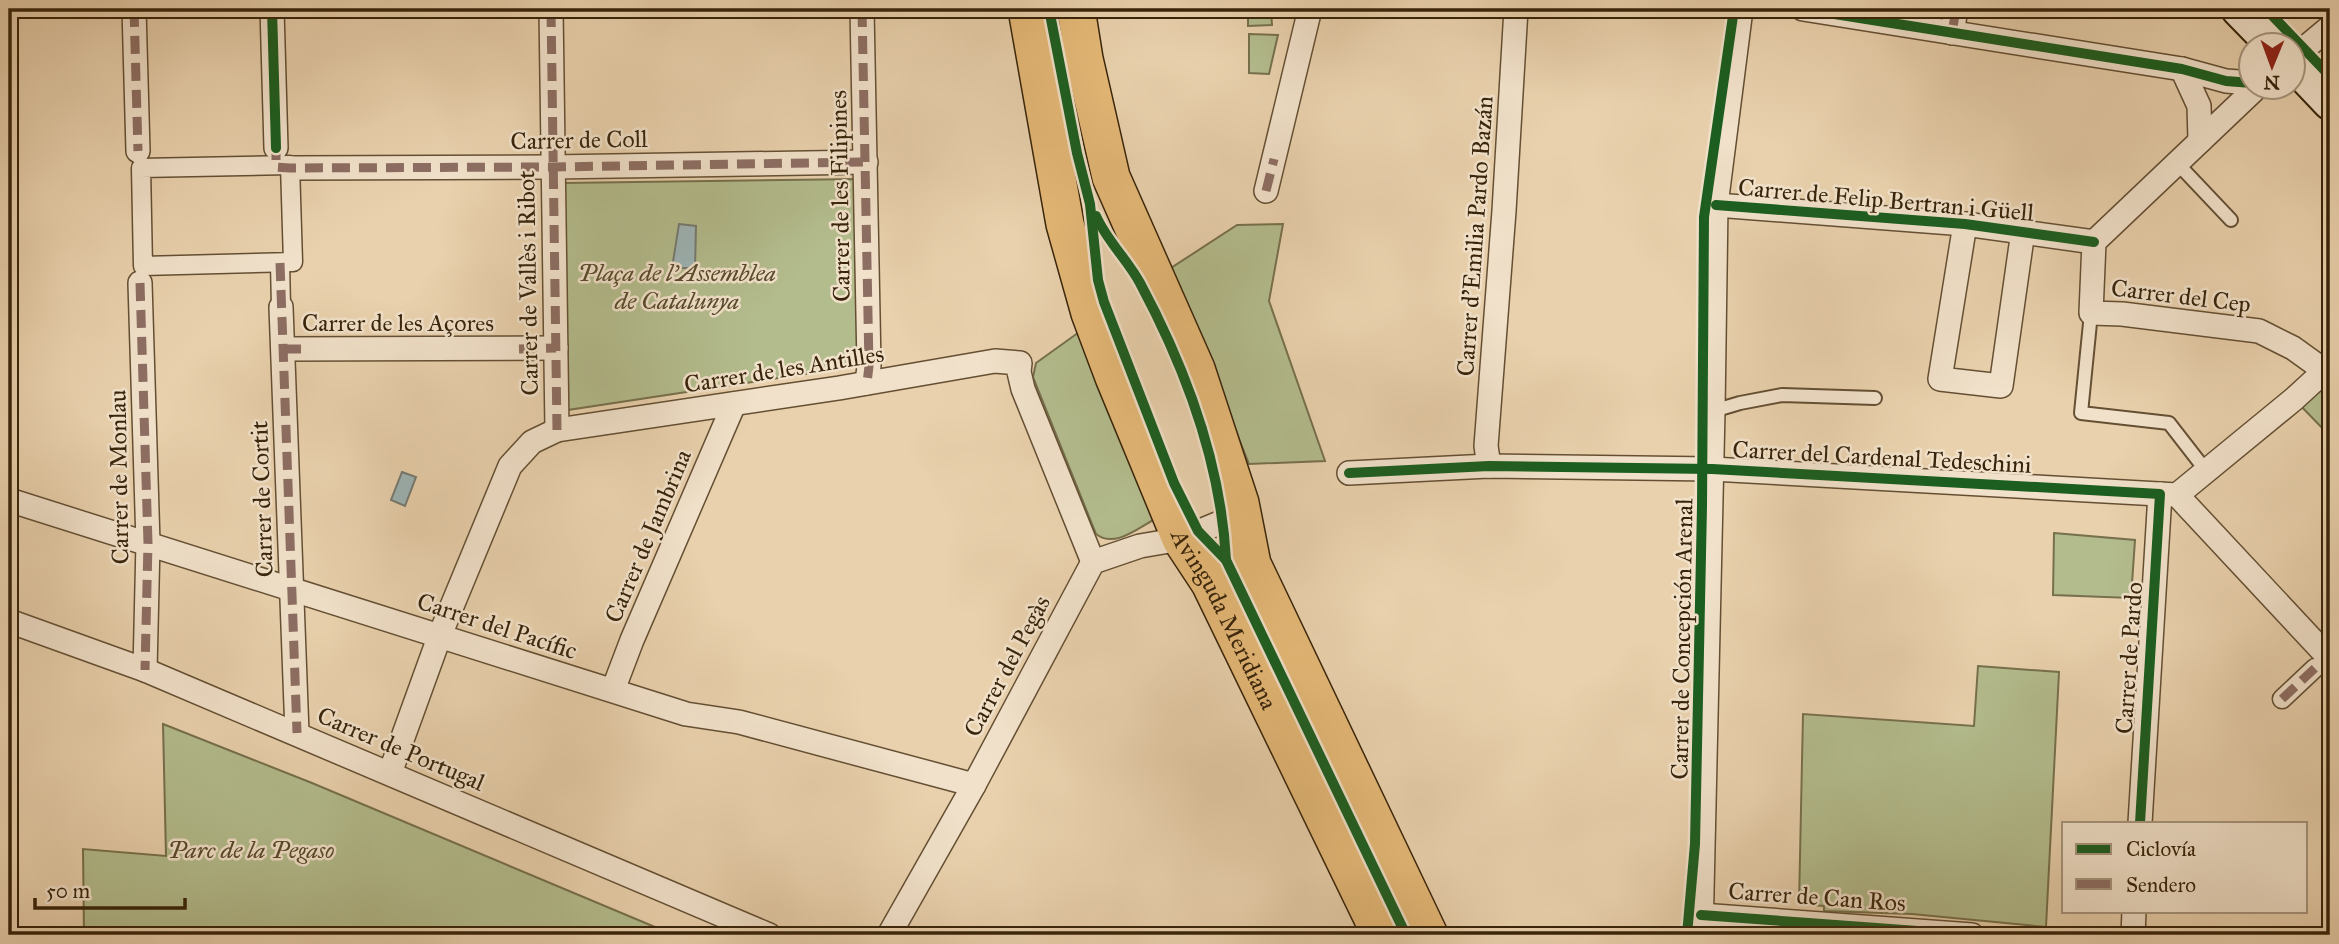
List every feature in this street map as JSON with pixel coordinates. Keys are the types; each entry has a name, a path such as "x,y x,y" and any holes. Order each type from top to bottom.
{"main road":[{"name":"Avinguda Meridiana","path":"1027,9 1065,224 1090,313 1114,377 1181,539 1210,583 1381,935"},
{"name":"Avinguda Meridiana","path":"1076,9 1084,59 1111,177 1196,369 1240,503 1252,564 1429,935"},
{"path":"2238,9 2260,32"},
{"path":"2308,80 2330,103"}],"street":[{"path":"134,9 138,151"},
{"path":"272,9 276,148"},
{"name":"Carrer de Vallès i Ribot","path":"551,9 556,430"},
{"name":"Carrer de les Filipines","path":"862,9 867,383"},
{"path":"1266,191 1310,9"},
{"name":"Carrer d'Emilia Pardo Bazán","path":"1489,466 1486,446 1516,9"},
{"name":"Carrer de Concepción Arenal","path":"1701,925 1716,205 1741,9"},
{"path":"1803,9 2182,69 2238,82"},
{"path":"1952,33 1956,9"},
{"path":"2308,45 2330,27"},
{"path":"2182,69 2199,106 2200,141"},
{"path":"2095,242 2241,102"},
{"name":"Carrer de Coll","path":"293,168 866,162"},
{"path":"290,165 293,262 280,263 143,266 141,168 290,165"},
{"name":"Carrer de Felip Bertran i Güell","path":"1716,205 1965,224 2095,242"},
{"path":"1965,224 1940,379 2001,386 2023,231"},
{"name":"Carrer del Cep","path":"2095,242 2091,313 2122,314 2259,331 2328,368 2207,472 2169,495"},
{"name":"Carrer de Cortit","path":"280,263 297,733"},
{"name":"Carrer de Monlau","path":"140,283 148,543 145,670"},
{"name":"Carrer de les Açores","path":"283,349 556,348"},
{"name":"Carrer de les Antilles","path":"556,430 995,361 1020,363 1023,389 1093,562"},
{"name":"Carrer de Jambrina","path":"613,690 734,404"},
{"path":"390,773 440,635 510,466 532,442 556,430"},
{"name":"Carrer del Cardenal Tedeschini","path":"1349,473 1489,466 1712,468 2169,495"},
{"path":"2169,495 2323,664 2282,699"},
{"name":"Carrer de Pardo","path":"2140,822 2169,495"},
{"name":"Carrer del Pacífic","path":"9,500 686,714 739,722 974,785"},
{"path":"1093,562 1140,545 1181,539 1224,521 1240,503"},
{"name":"Carrer del Pegàs","path":"889,935 974,785 1093,562"},
{"name":"Carrer de Portugal","path":"9,621 145,670 769,935"},
{"path":"2133,935 2134,912"},
{"name":"Carrer de Can Ros","path":"1701,925 1972,935"}],"lane":[{"path":"2176,163 2231,220"},
{"path":"2091,313 2081,413 2169,423 2207,472"},
{"path":"1713,411 1782,395 1875,398"}],"green space":[{"path":"1248,9 1271,9 1272,25 1248,26"},
{"path":"1249,34 1278,35 1269,74 1249,73"},
{"name":"Plaça de l'Assemblea de Catalunya","path":"859,179 862,360 857,366 561,411 563,183"},
{"path":"1283,224 1269,301 1325,461 1249,464 1171,268 1237,225"},
{"path":"1082,330 1157,518 1119,538 1103,538 1096,534 1033,377 1036,363"},
{"path":"2330,366 2330,436 2294,399"},
{"path":"2054,533 2135,540 2131,598 2053,595"},
{"path":"1978,666 2059,672 2046,927 1912,914 1824,911 1824,906 1799,904 1803,714 1974,726"},
{"name":"Parc de la Pegaso","path":"163,724 312,783 674,935 84,935 83,849 166,856"}],"water":[{"path":"679,224 696,226 695,268 672,268"},
{"path":"402,472 416,477 405,506 391,500"}],"marked path":[{"path":"134,9 138,151"},
{"path":"551,9 557,430"},
{"path":"862,9 869,366 867,383"},
{"path":"1952,33 1956,9"},
{"path":"276,142 276,167 290,168 866,162"},
{"path":"1266,191 1274,159"},
{"path":"280,263 297,733"},
{"path":"140,283 148,543 145,670"},
{"path":"519,349 556,348"},
{"path":"283,349 302,349"},
{"path":"2282,699 2315,668"}],"cycle path":[{"path":"272,9 276,148"},
{"path":"1049,9 1077,153 1090,204 1098,280 1104,302 1174,483 1198,531 1226,560 1406,935"},
{"path":"1687,935 1695,844 1702,506 1704,217 1734,9"},
{"path":"1803,9 2182,69 2238,82"},
{"path":"2266,9 2330,76"},
{"path":"1716,205 1965,224 2094,242"},
{"path":"1096,216 1140,283 1186,382 1217,488 1226,560"},
{"path":"1349,473 1489,466 1712,469 2160,494 2140,822"},
{"path":"1701,915 1972,935"}]}
